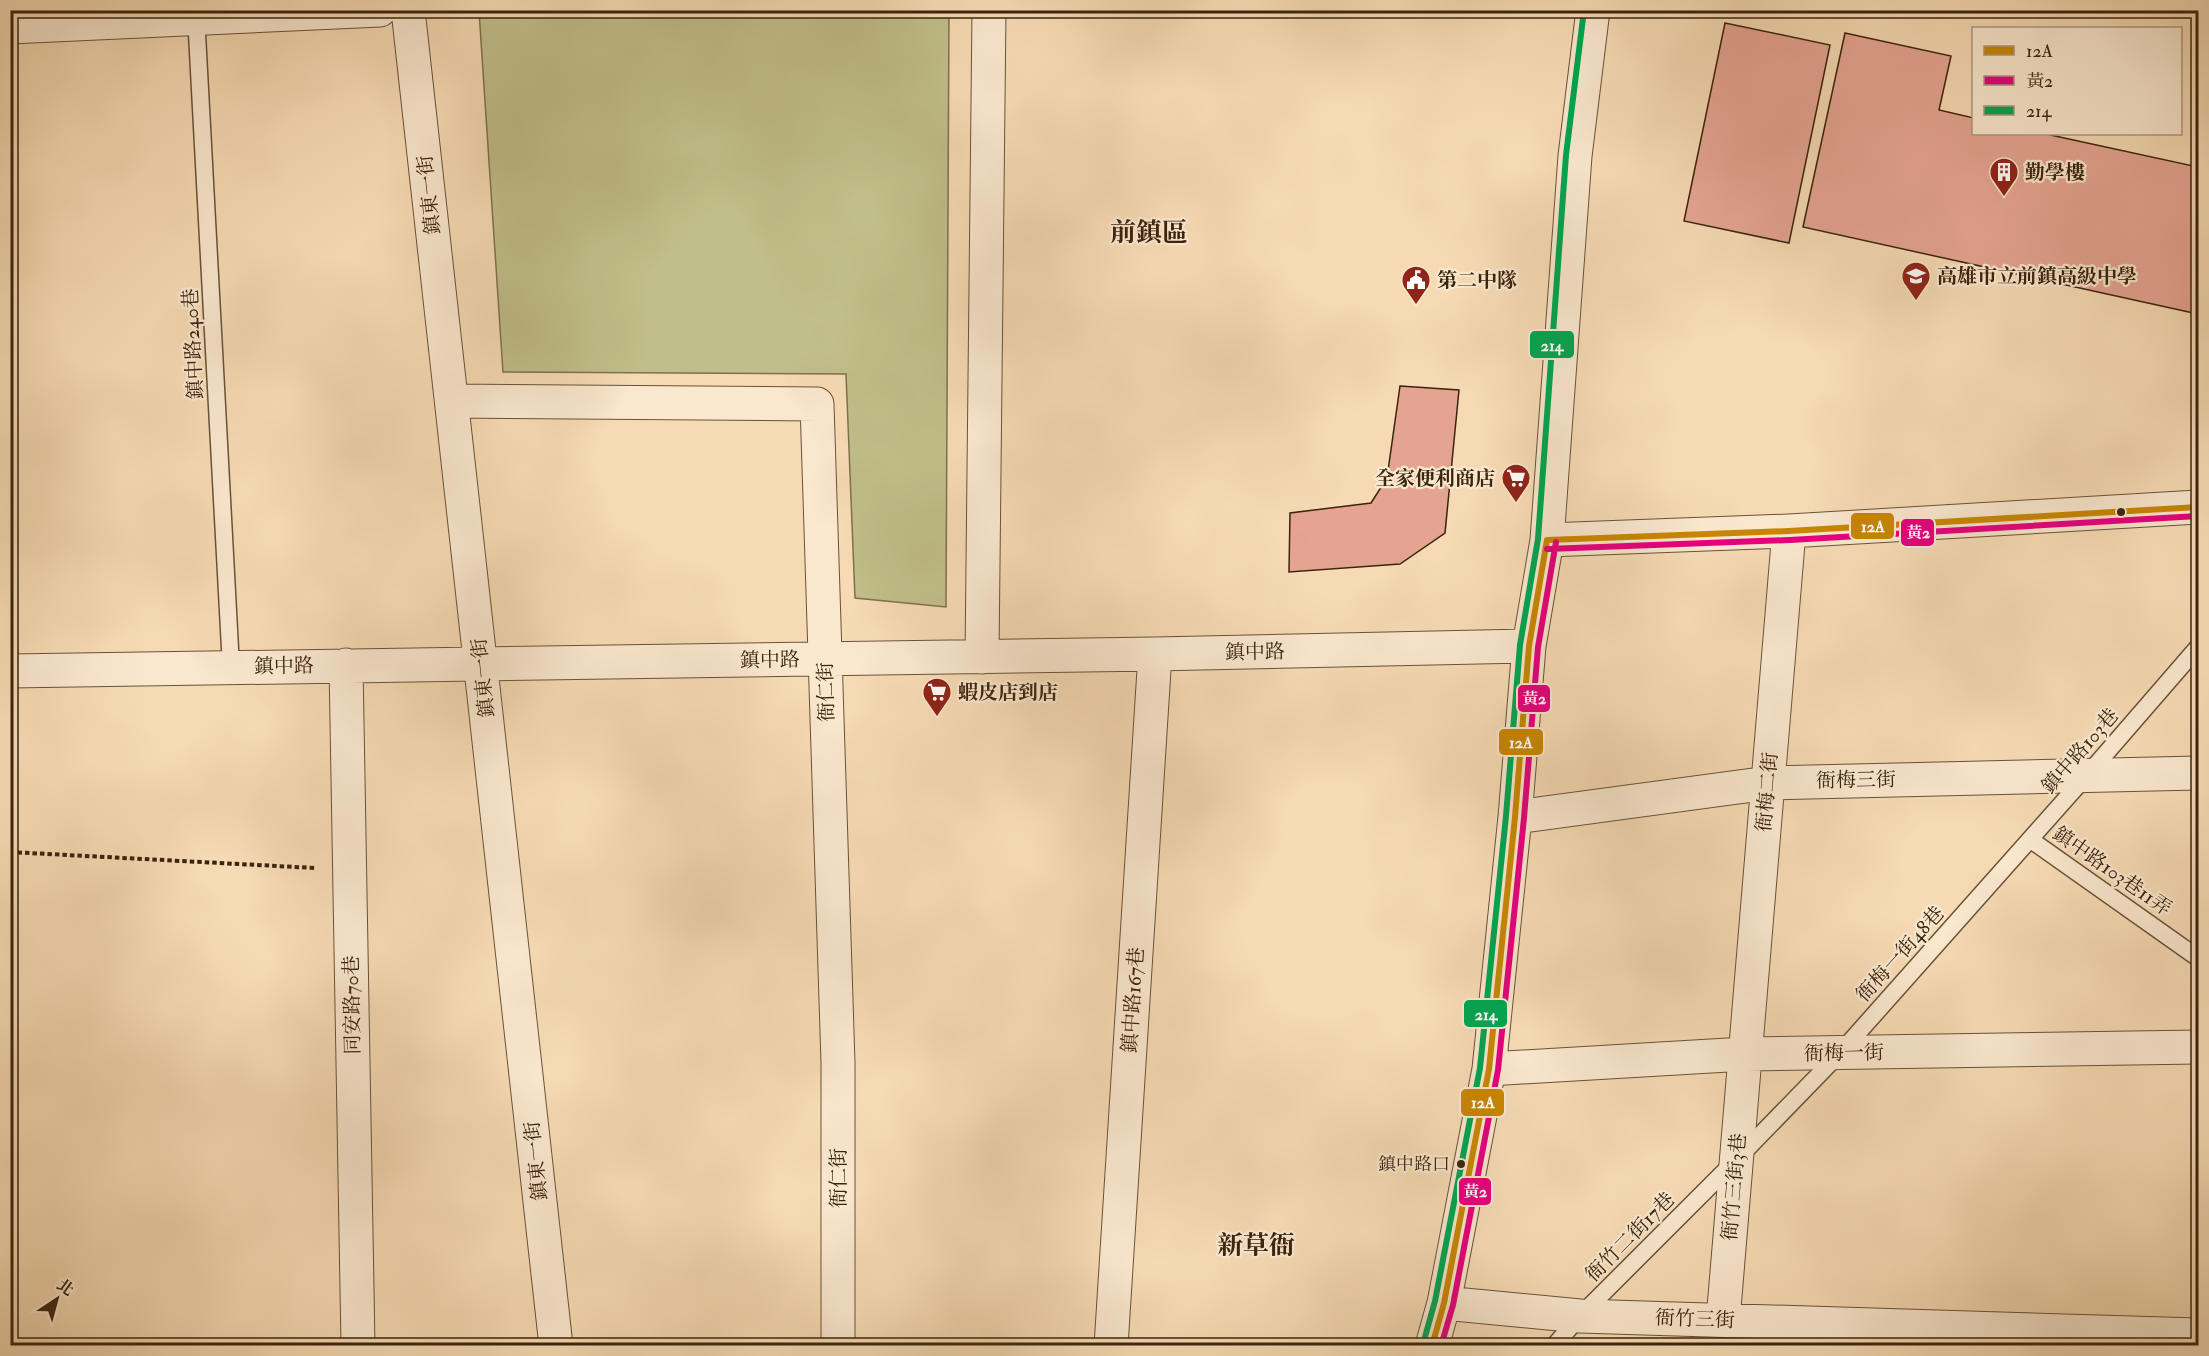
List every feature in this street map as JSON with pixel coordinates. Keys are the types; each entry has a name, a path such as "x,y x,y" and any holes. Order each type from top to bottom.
{"street":[{"path":"10,27 196,14 380,10"},
{"name":"鎮東一街","path":"408,10 556,1346"},
{"path":"982,657 989,10"},
{"path":"1432,1346 1444,1303 1489,1069 1515,817 1528,646 1547,540 1575,156 1593,10"},
{"name":"衙仁街","path":"452,401 817,405 838,1063 838,1346"},
{"path":"1547,540 1789,531 2199,507"},
{"name":"衙梅二街","path":"1745,1054 1789,531"},
{"name":"鎮中路","path":"10,671 982,657 1528,646"},
{"name":"鎮中路167巷","path":"1111,1346 1155,654"},
{"name":"同安路70巷","path":"346,665 358,1346"},
{"name":"衙梅三街","path":"1515,817 1768,783 2199,773"},
{"name":"衙梅一街","path":"1489,1069 1745,1054 2199,1047"},
{"name":"衙竹三街3巷","path":"1723,1320 1745,1054"},
{"name":"衙竹三街","path":"1444,1303 1580,1316 2199,1335"}],"lane":[{"name":"鎮中路240巷","path":"196,14 231,667"},
{"name":"鎮中路103巷","path":"1992,882 2199,647"},
{"name":"鎮中路103巷11弄","path":"2031,840 2199,958"},
{"name":"衙梅一街48巷","path":"1736,1160 1840,1053 1992,882"},
{"name":"衙竹二街17巷","path":"1554,1346 1580,1316 1736,1160"}],"path":[{"path":"10,852 350,870"}],"shaded area":[{"path":"479,11 949,11 946,607 855,598 846,374 503,372"}],"building":[{"path":"1725,23 1830,45 1789,243 1684,221"},
{"name":"勤學樓","path":"1845,33 1951,56 1939,110 1972,118 1972,135 2051,135 2198,167 2198,314 1803,227"},
{"path":"1400,386 1459,390 1445,533 1400,564 1289,572 1290,513 1371,503 1387,478"}],"transit line":[{"name":"214","path":"1423,1344 1435,1301 1480,1068 1506,816 1520,645 1538,539 1566,155 1584,10"},
{"name":"12A","path":"1547,540 1789,531 2198,507"},
{"name":"黃2","path":"1547,549 1790,540 2198,516"},
{"name":"12A","path":"1432,1346 1444,1303 1489,1069 1515,817 1529,646 1547,540"},
{"name":"黃2","path":"1441,1346 1453,1305 1498,1070 1524,818 1538,647 1556,542"}],"place":[{"name":"勤學樓","path":"2004,198"},
{"name":"高雄市立前鎮高級中學","path":"1916,302"},
{"name":"第二中隊","path":"1416,306"},
{"name":"全家便利商店","path":"1516,504"},
{"name":"蝦皮店到店","path":"937,718"},
{"name":"鎮中路口","path":"1461,1164"}],"district":[{"name":"前鎮區","path":"1149,233"},
{"name":"新草衙","path":"1256,1246"}]}
